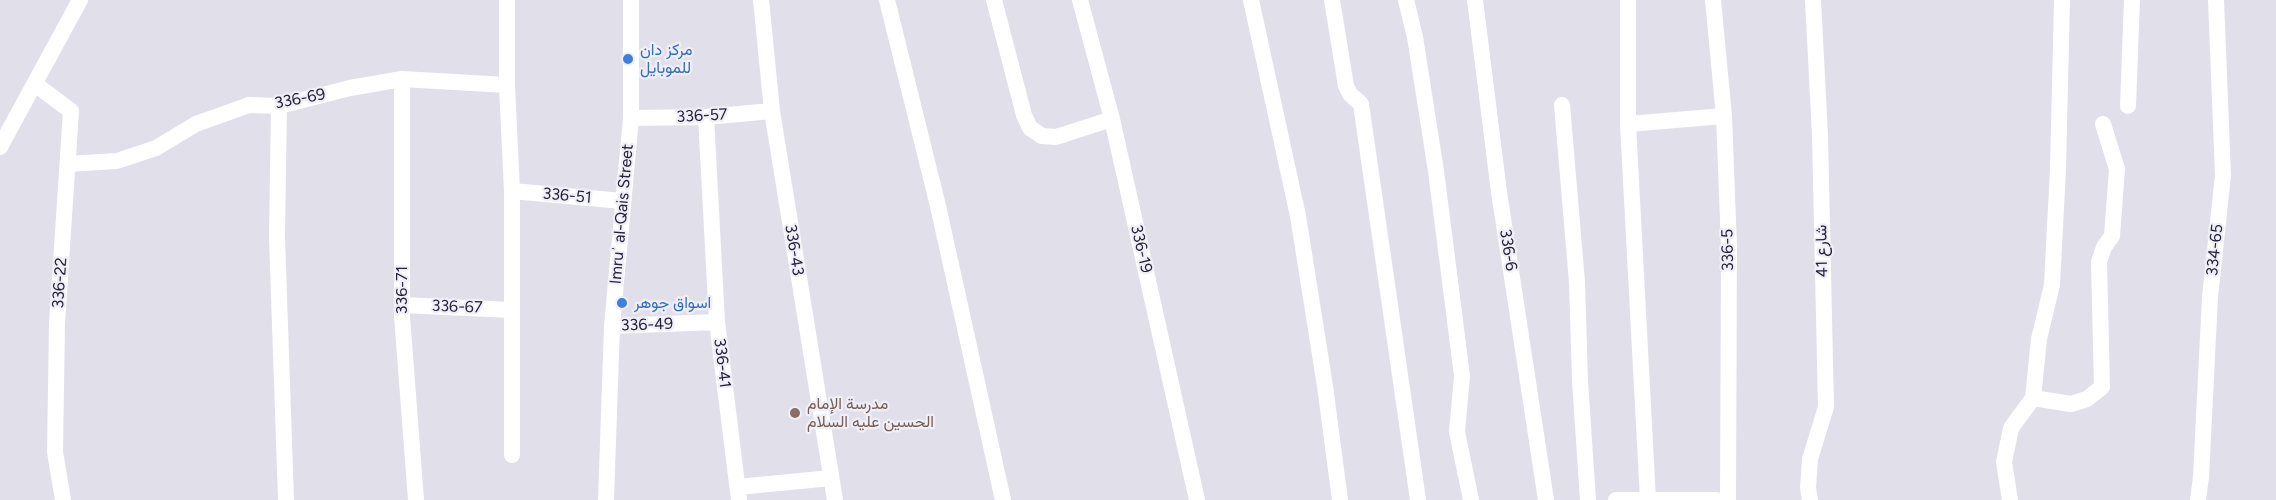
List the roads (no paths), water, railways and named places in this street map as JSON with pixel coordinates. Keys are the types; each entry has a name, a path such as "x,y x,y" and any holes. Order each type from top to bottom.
{"street":[{"path":"0,147 80,0"},
{"path":"507,0 507,85 512,191 512,455"},
{"name":"Imruʾ al-Qais Street","path":"606,500 612,326 631,118 630,0"},
{"name":"336-43","path":"760,0 772,111 835,500"},
{"path":"887,0 940,218 1003,500"},
{"path":"994,0 1024,115 1030,128 1042,136 1056,137 1112,119"},
{"name":"336-19","path":"1080,0 1112,119 1197,500"},
{"path":"1251,0 1298,216 1325,386 1340,500"},
{"path":"1332,0 1346,87 1361,104 1418,500"},
{"path":"1406,0 1415,37 1438,183 1462,376 1457,432 1471,500"},
{"name":"336-6","path":"1475,0 1499,192 1545,500"},
{"path":"1628,0 1628,124 1648,499"},
{"name":"336-5","path":"1713,0 1724,116 1729,246 1728,500"},
{"name":"شارع 41","path":"1810,500 1808,488 1810,459 1826,407 1820,135 1813,0"},
{"path":"2010,500 2004,462 2011,428 2033,398 2039,339 2052,285 2058,169 2062,0"},
{"path":"2128,106 2132,0"},
{"name":"334-65","path":"2198,500 2210,297 2223,175 2216,0"},
{"name":"336-69","path":"68,164 117,161 156,148 196,124 249,105 279,106 351,88 402,79 507,85"},
{"name":"336-71","path":"402,79 402,305 416,500"},
{"name":"336-22","path":"35,84 71,111 57,323 55,452 63,500"},
{"path":"1562,105 1577,282 1580,381 1588,500"},
{"path":"279,106 278,237 286,500"},
{"name":"336-57","path":"631,118 706,117 772,111"},
{"path":"1628,124 1724,116"},
{"name":"336-41","path":"706,117 717,322 739,494"},
{"path":"2033,398 2071,404 2087,399 2102,387 2099,262 2104,247 2112,236 2117,169 2103,124"},
{"name":"336-51","path":"512,191 622,201"},
{"name":"336-67","path":"402,305 511,310"},
{"name":"336-49","path":"612,326 717,322"},
{"path":"739,494 831,478"},
{"path":"1616,500 1716,500"}],"place":[{"name":"مركز دان للموبايل","path":"628,59"},
{"name":"اسواق جوهر","path":"622,303"},
{"name":"مدرسة الإمام الحسين عليه السلام","path":"795,413"}]}
